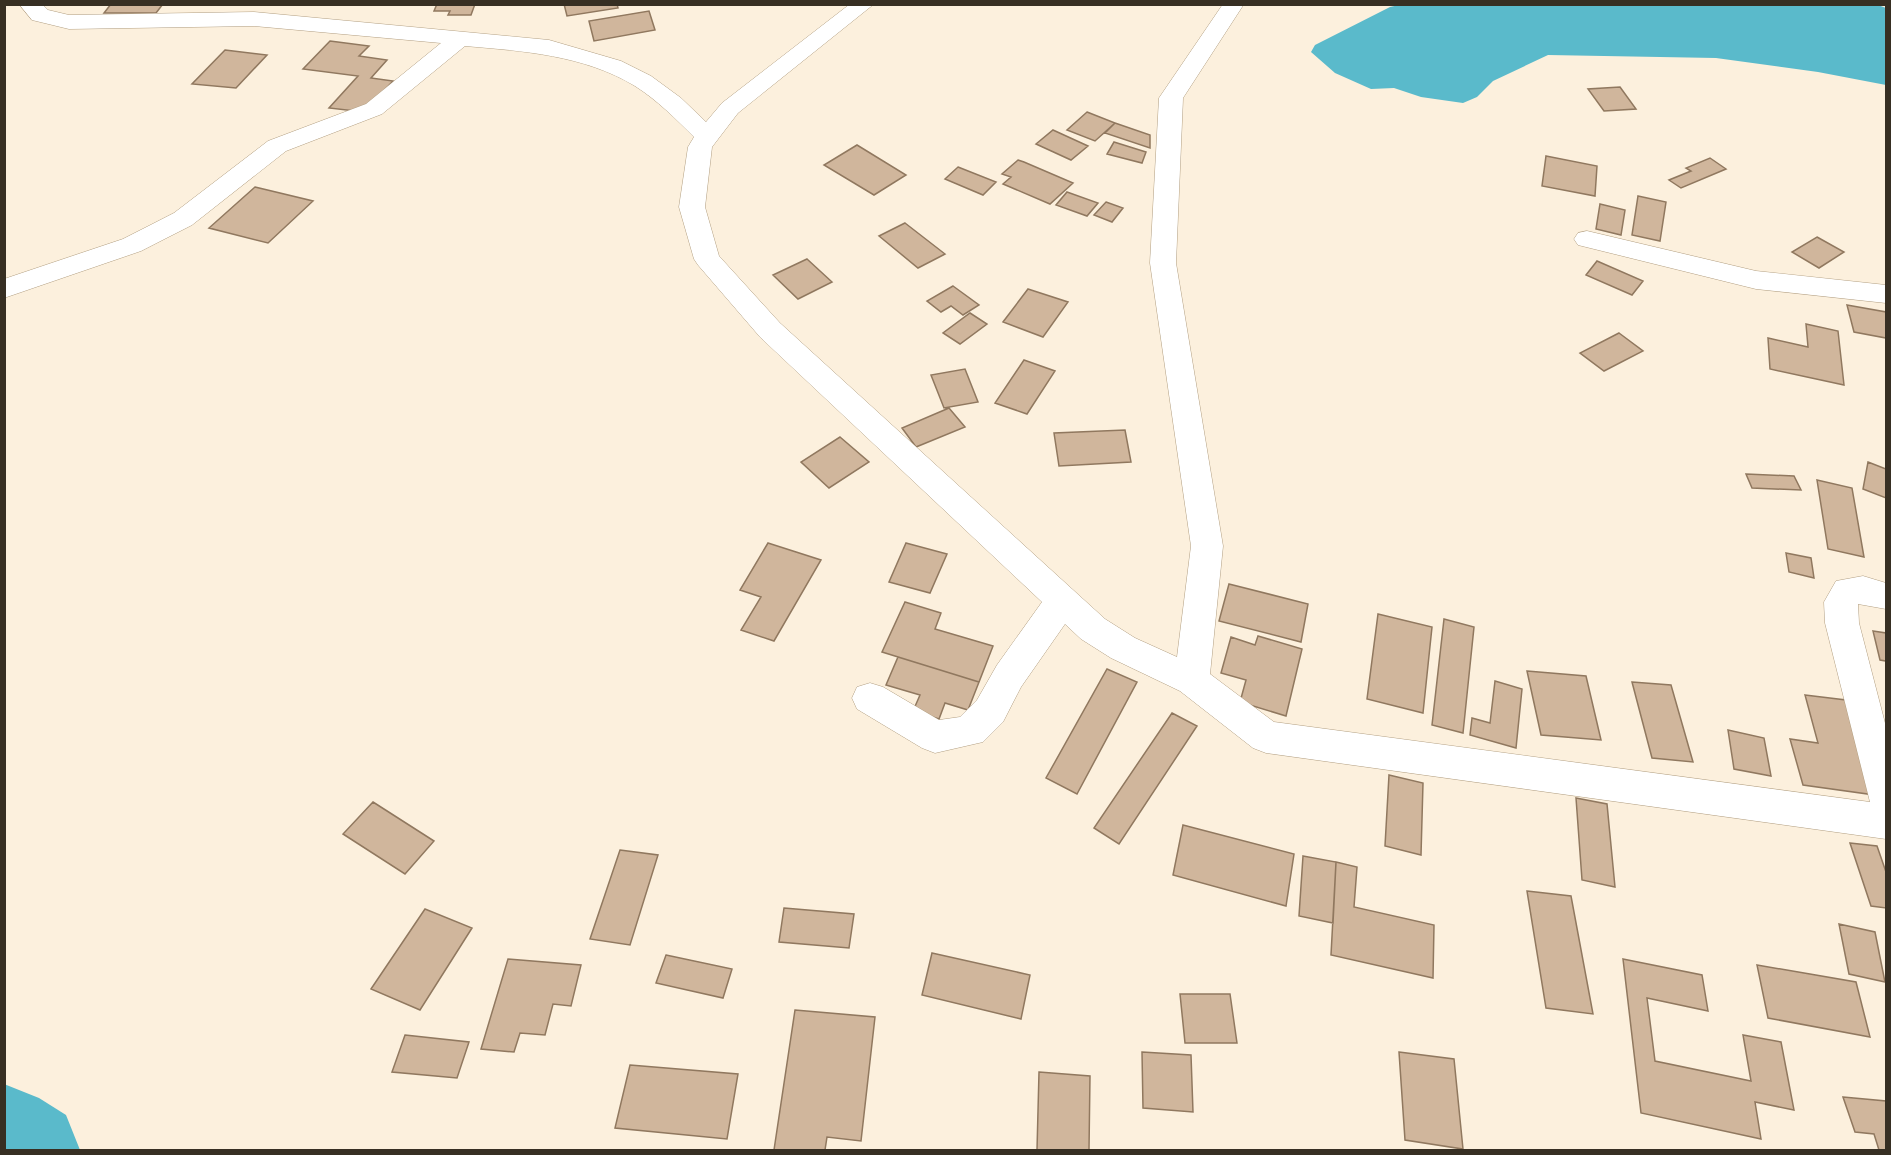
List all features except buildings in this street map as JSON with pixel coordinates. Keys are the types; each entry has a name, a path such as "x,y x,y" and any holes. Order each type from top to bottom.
{"street":[{"path":"29,4 40,15 69,22 259,12 549,47 613,66 643,81 673,103 707,136"},
{"path":"864,4 730,108 700,147 692,207 707,259 770,330 1093,629 1123,648 1192,680 1266,737 1887,822"},
{"path":"1192,680 1207,546 1163,263 1171,98 1234,4"},
{"path":"4,289 132,245 183,219 277,146 374,109 461,38"},
{"path":"1587,239 1756,280 1887,294"},
{"path":"1887,596 1863,590 1848,591 1841,602 1842,623 1887,796"},
{"path":"870,698 935,737 970,731 990,711 1009,676 1062,601"}],"water":[{"path":"1399,5 1878,5 1886,8 1886,85 1818,72 1716,58 1548,55 1493,81 1477,97 1463,103 1421,97 1394,88 1371,89 1335,73 1311,52 1315,45 1390,7"}],"waterway":[{"path":"4,1133 31,1150"}]}
